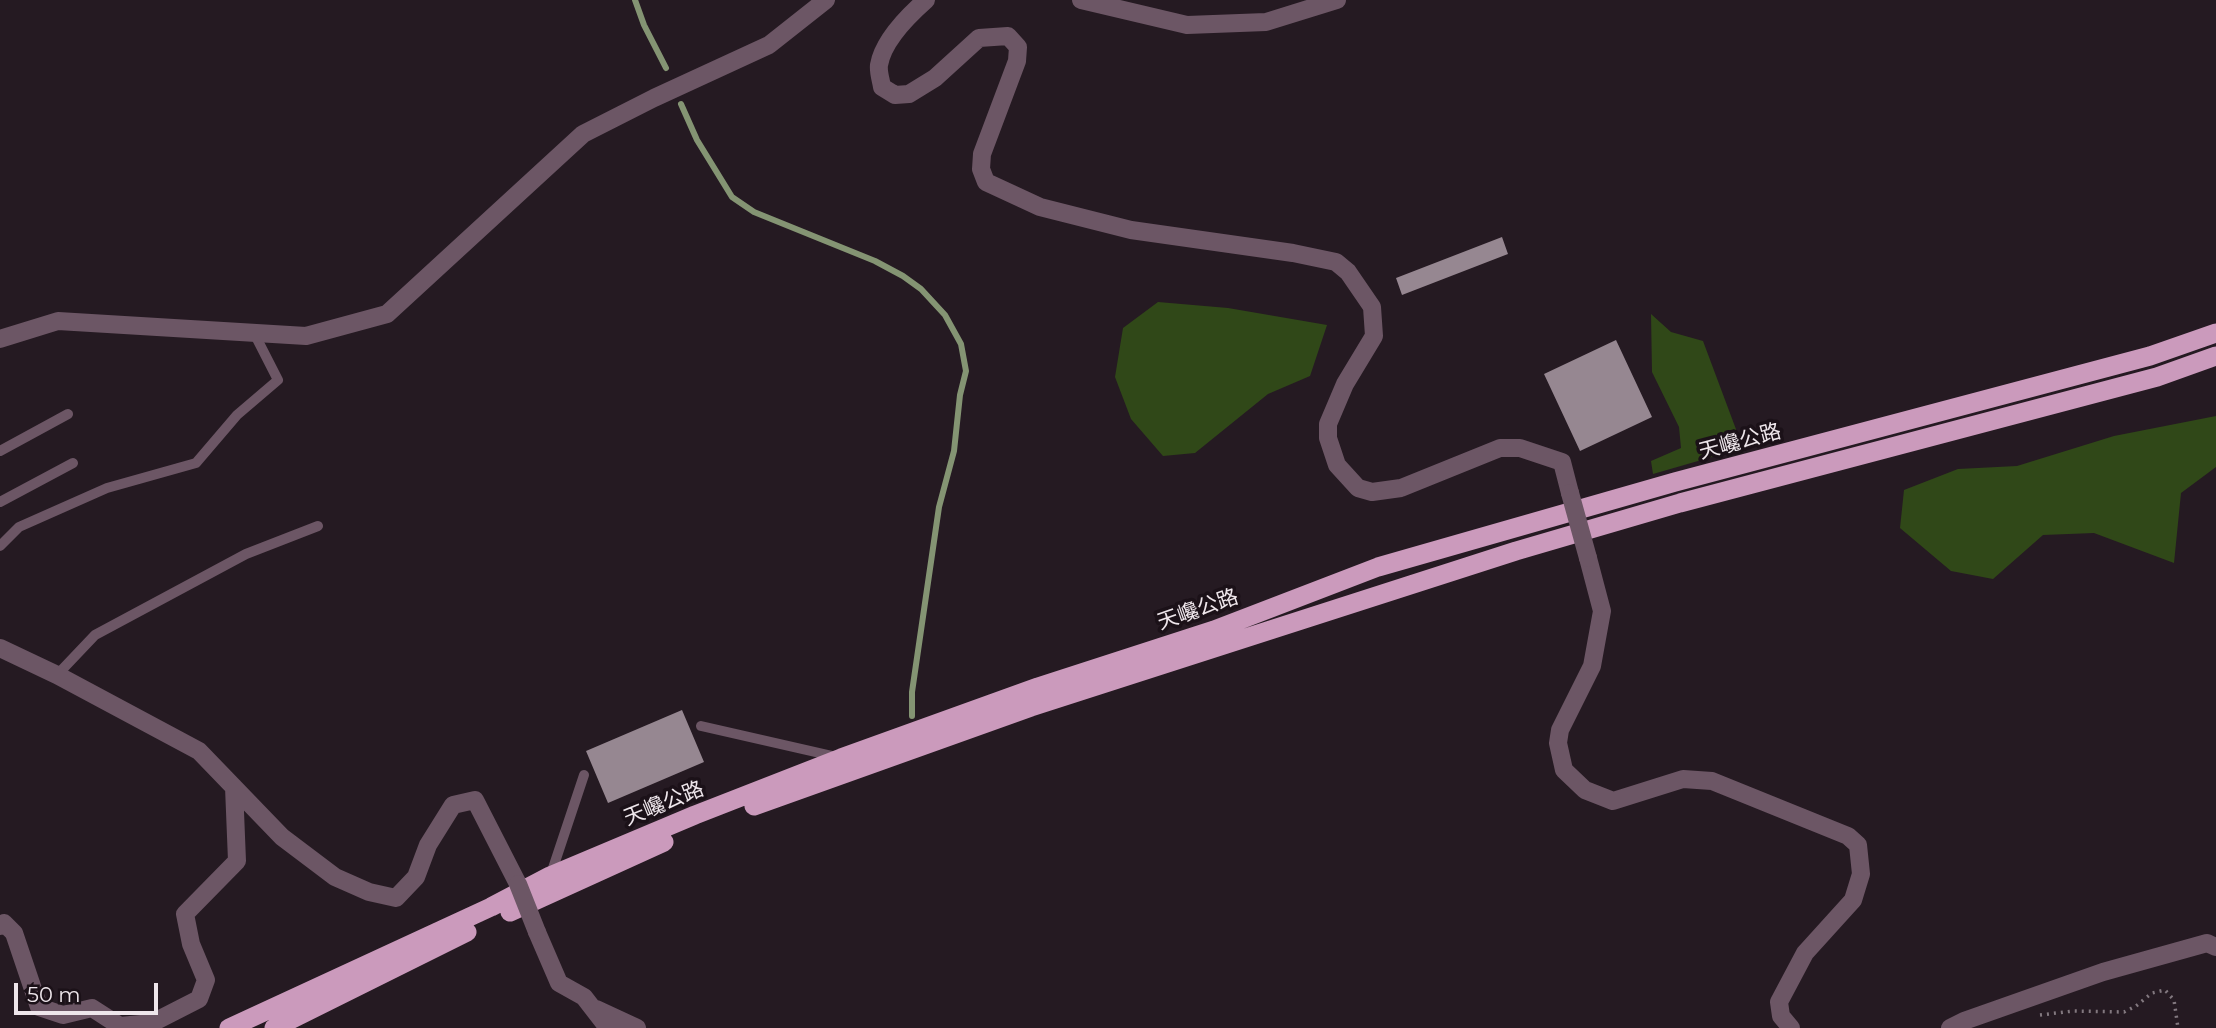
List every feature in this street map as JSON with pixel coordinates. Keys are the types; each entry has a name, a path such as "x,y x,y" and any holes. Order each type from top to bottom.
{"highway":[{"name":"天巉公路","path":"229,1028 491,907 550,876 695,815 841,758 1038,687 1214,630 1378,567 1675,482 2150,356 2216,333"},
{"name":"天巉公路","path":"274,1028 505,914 708,822 1031,707 1516,551 1680,503 2157,377 2216,356"}],"street":[{"path":"0,339 58,321 306,336 387,314 583,135 654,98 769,45 826,0"},
{"path":"926,0 906,17 878,67 882,88 895,95 909,94 935,78 979,38 1008,36 1018,47 1017,61 982,154 981,169 986,182 1040,206 1131,230 1293,253 1336,262 1348,272 1372,307 1374,336 1345,384 1328,424 1328,438 1337,466 1358,488 1372,492 1401,488 1500,448 1520,448 1562,462 1602,611 1592,666 1560,730 1558,743 1564,770 1586,790 1613,801 1683,779 1712,781 1848,836 1858,845 1861,874 1853,901 1805,953 1779,1002 1781,1016 1791,1028"},
{"path":"1081,0 1187,24 1266,22 1337,0"},
{"path":"0,649 57,675 199,751 282,837 335,877 369,892 396,898 416,877 428,845 453,805 475,800 518,884 559,983 584,997 608,1028"},
{"path":"0,926 4,923 14,933 39,1007 63,1015 92,1008 120,1026 152,1023 199,999 206,980 191,944 185,914 237,861 234,787"},
{"path":"1950,1028 2103,972 2207,943 2216,947"},
{"path":"592,1008 637,1028"}],"lane":[{"path":"0,546 19,527 107,488 196,463 237,415 278,380 254,333"},
{"path":"0,451 68,414"},
{"path":"0,502 73,463"},
{"path":"57,675 95,635 246,554 318,526"},
{"path":"701,726 841,758"},
{"path":"550,876 584,775"}],"path":[{"path":"2029,1016 2061,1011 2123,1012 2136,1006 2152,993 2165,990 2174,1000 2178,1028"}],"green space":[{"path":"1158,302 1228,308 1327,325 1310,376 1268,394 1195,453 1163,456 1131,419 1115,377 1123,328"},
{"path":"1651,314 1671,332 1703,341 1743,448 1653,474 1651,461 1681,448 1679,427 1652,372"},
{"path":"2216,416 2216,467 2181,493 2174,563 2094,533 2043,535 1993,579 1951,571 1900,528 1904,490 1958,469 2017,466 2114,436"}],"building":[{"path":"1502,237 1508,254 1402,295 1396,278"},
{"path":"1616,340 1652,417 1580,451 1544,374"},
{"path":"682,710 704,762 608,803 586,751"}],"waterway":[{"path":"635,0 644,25 666,68"},
{"path":"681,104 697,140 732,197 754,212 875,261 903,276 921,289 945,315 961,344 966,371 960,395 954,451 939,507 912,692 912,716"}]}
